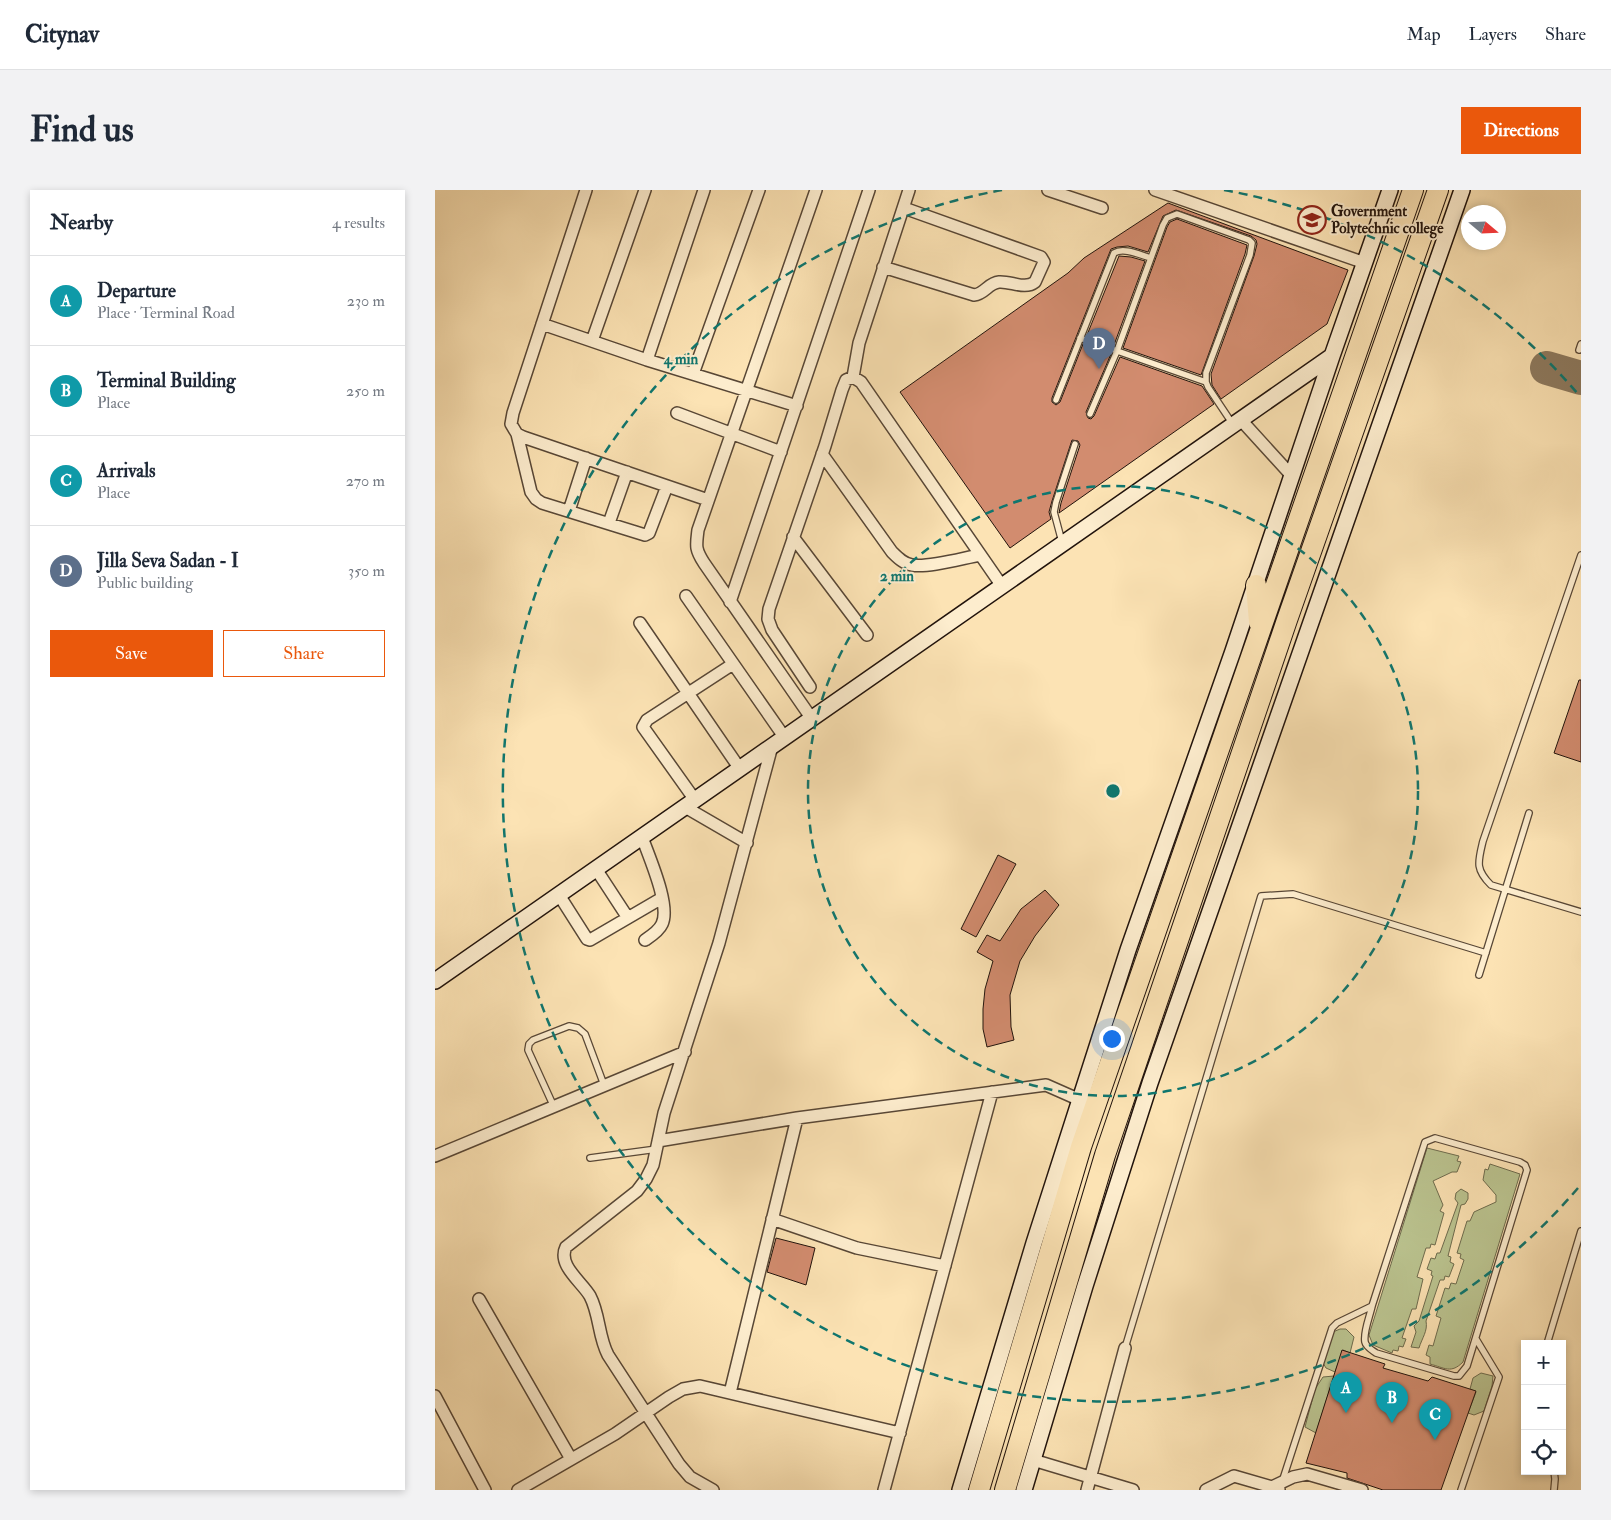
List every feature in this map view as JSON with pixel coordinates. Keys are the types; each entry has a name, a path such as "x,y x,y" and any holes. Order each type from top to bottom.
{"highway":[{"path":"979,1490 1081,1147 1413,190"},
{"path":"1005,1490 1105,1155 1287,620 1438,190"},
{"path":"1256,585 1259,631"}],"street":[{"path":"586,190 511,424 517,434 531,492 542,503 647,535 667,486"},
{"path":"592,341 645,190"},
{"path":"647,360 704,190"},
{"path":"693,374 759,190"},
{"path":"811,719 697,552 698,530 816,190"},
{"path":"730,602 869,190"},
{"path":"853,378 859,343 909,190"},
{"path":"1048,190 1103,208"},
{"path":"1155,190 1365,263"},
{"path":"960,1490 1034,1243 1129,950 1256,585 1332,356 1391,190"},
{"path":"1028,1489 1033,1460 1085,1286 1150,1082 1462,190"},
{"path":"883,268 974,295 983,293 990,286 999,282 1032,285 1044,262 1041,257 903,208"},
{"path":"542,324 647,360 797,406"},
{"path":"435,981 1332,356"},
{"path":"810,687 772,630 768,619 769,609 822,454 841,390 846,380 853,378 861,382 1002,586"},
{"path":"677,413 781,452"},
{"path":"1237,422 1292,476"},
{"path":"517,434 708,500"},
{"path":"822,454 892,552 901,561 912,565 925,565 981,555"},
{"path":"569,511 586,458"},
{"path":"609,523 627,472"},
{"path":"793,537 867,635"},
{"path":"686,596 785,738"},
{"path":"640,623 740,769"},
{"path":"733,664 647,720 643,727 644,732 690,804 747,843"},
{"path":"713,1490 690,1477 679,1464 603,1345 594,1306 589,1294 566,1264 564,1252 566,1247 637,1191 653,1165 664,1113 719,943 772,746"},
{"path":"642,837 665,913 661,927 645,940"},
{"path":"596,869 629,918"},
{"path":"559,895 587,939 590,940 662,898"},
{"path":"435,1156 685,1052"},
{"path":"658,1145 797,1118 1045,1085 1080,1100"},
{"path":"884,1490 992,1092"},
{"path":"730,1393 797,1118"},
{"path":"772,1219 857,1248 945,1266"},
{"path":"479,1299 571,1459"},
{"path":"1087,1490 1125,1348"},
{"path":"518,1490 615,1434 669,1396 683,1389 700,1386 900,1433"},
{"path":"435,1396 485,1490"},
{"path":"1033,1460 1133,1490"},
{"path":"1206,1490 1234,1476 1279,1488 1293,1477 1307,1474 1362,1490"}],"lane":[{"path":"1090,414 1117,352 1167,218 1177,214 1249,240 1252,243 1250,255 1206,373 1205,382"},
{"path":"1056,400 1114,254 1119,251 1125,251 1151,258"},
{"path":"1080,338 1205,382 1237,422"},
{"path":"1063,544 1054,512 1075,444"},
{"path":"1581,555 1483,841 1479,858 1481,874 1491,885 1581,912"},
{"path":"1479,975 1529,813"},
{"path":"1125,1348 1261,896 1293,894 1486,953"},
{"path":"554,1107 528,1050 529,1044 533,1040 569,1026 578,1028 585,1034 604,1085"},
{"path":"1435,1138 1525,1165 1527,1170 1476,1339 1467,1366 1459,1376 1376,1353 1369,1348 1365,1342 1366,1331 1373,1306 1425,1142 1435,1138"},
{"path":"590,1158 658,1145"},
{"path":"1548,1340 1581,1231"},
{"path":"1279,1488 1331,1328 1337,1323 1373,1306"},
{"path":"1461,1490 1499,1377 1476,1339"},
{"path":"1554,1475 1554,1490"}],"green space":[{"path":"1427,1148 1459,1156 1457,1161 1461,1162 1457,1172 1452,1172 1433,1181 1443,1205 1440,1211 1444,1213 1435,1245 1431,1244 1430,1248 1426,1248 1417,1277 1423,1279 1416,1309 1412,1309 1402,1338 1406,1339 1403,1347 1399,1346 1398,1351 1393,1350 1392,1353 1373,1345 1369,1335"},
{"path":"1490,1164 1520,1174 1463,1362 1455,1368 1444,1368 1430,1364 1430,1357 1426,1355 1429,1345 1433,1346 1441,1318 1436,1316 1445,1288 1449,1289 1451,1283 1456,1284 1464,1260 1460,1258 1461,1254 1457,1253 1467,1221 1470,1221 1474,1212 1496,1202 1496,1195 1483,1180 1485,1169 1488,1170"},
{"path":"1461,1189 1468,1193 1468,1199 1465,1204 1461,1205 1448,1256 1451,1257 1450,1262 1454,1264 1449,1277 1445,1276 1444,1280 1440,1280 1419,1348 1411,1347 1416,1332 1414,1326 1419,1321 1433,1276 1431,1275 1432,1271 1427,1269 1431,1258 1435,1259 1437,1253 1440,1253 1458,1203 1455,1199 1456,1193"},
{"path":"1346,1329 1354,1337 1350,1353 1343,1350 1335,1372 1326,1368 1323,1363 1333,1332"},
{"path":"1481,1373 1493,1376 1492,1386 1484,1411 1474,1415 1468,1413 1476,1392 1470,1389 1473,1378"},
{"path":"1334,1376 1316,1433 1305,1427 1315,1389 1323,1377"}],"building":[{"path":"1168,203 1348,270 1327,324 1221,399 1212,385 1211,374 1254,256 1256,240 1251,236 1176,210 1163,216 1148,252 1128,246 1111,249 1052,402 1056,405 1060,402 1083,344 1111,354 1086,412 1088,418 1091,419 1094,416 1120,357 1202,386 1214,404 1059,513 1080,445 1078,441 1072,440 1049,512 1051,519 1010,548 900,392 1068,273 1084,258"},
{"path":"1177,219 1247,245 1201,375 1123,348 1167,227 1170,222"},
{"path":"1119,256 1145,261 1114,345 1087,335"},
{"path":"1579,680 1581,680 1581,762 1554,753"},
{"path":"998,855 1016,864 976,937 961,929"},
{"path":"1045,890 1059,905 1035,936 1020,961 1010,995 1011,1027 1014,1040 987,1047 983,1029 983,1009 985,989 993,961 977,952 987,935 1000,941 1021,909"},
{"path":"776,1238 815,1248 806,1285 767,1272"},
{"path":"1342,1350 1385,1364 1383,1368 1428,1381 1432,1377 1476,1391 1441,1490 1383,1490 1347,1478 1347,1473 1306,1463"}],"taxiway":[{"path":"1547,368 1581,378"}],"place":[{"name":"Government Polytechnic college","path":"1312,220"},
{"name":"Jilla Seva Sadan - I","path":"1099,369"},
{"name":"Departure","path":"1346,1413"},
{"name":"Terminal Building","path":"1392,1423"},
{"name":"Arrivals","path":"1435,1440"}]}
